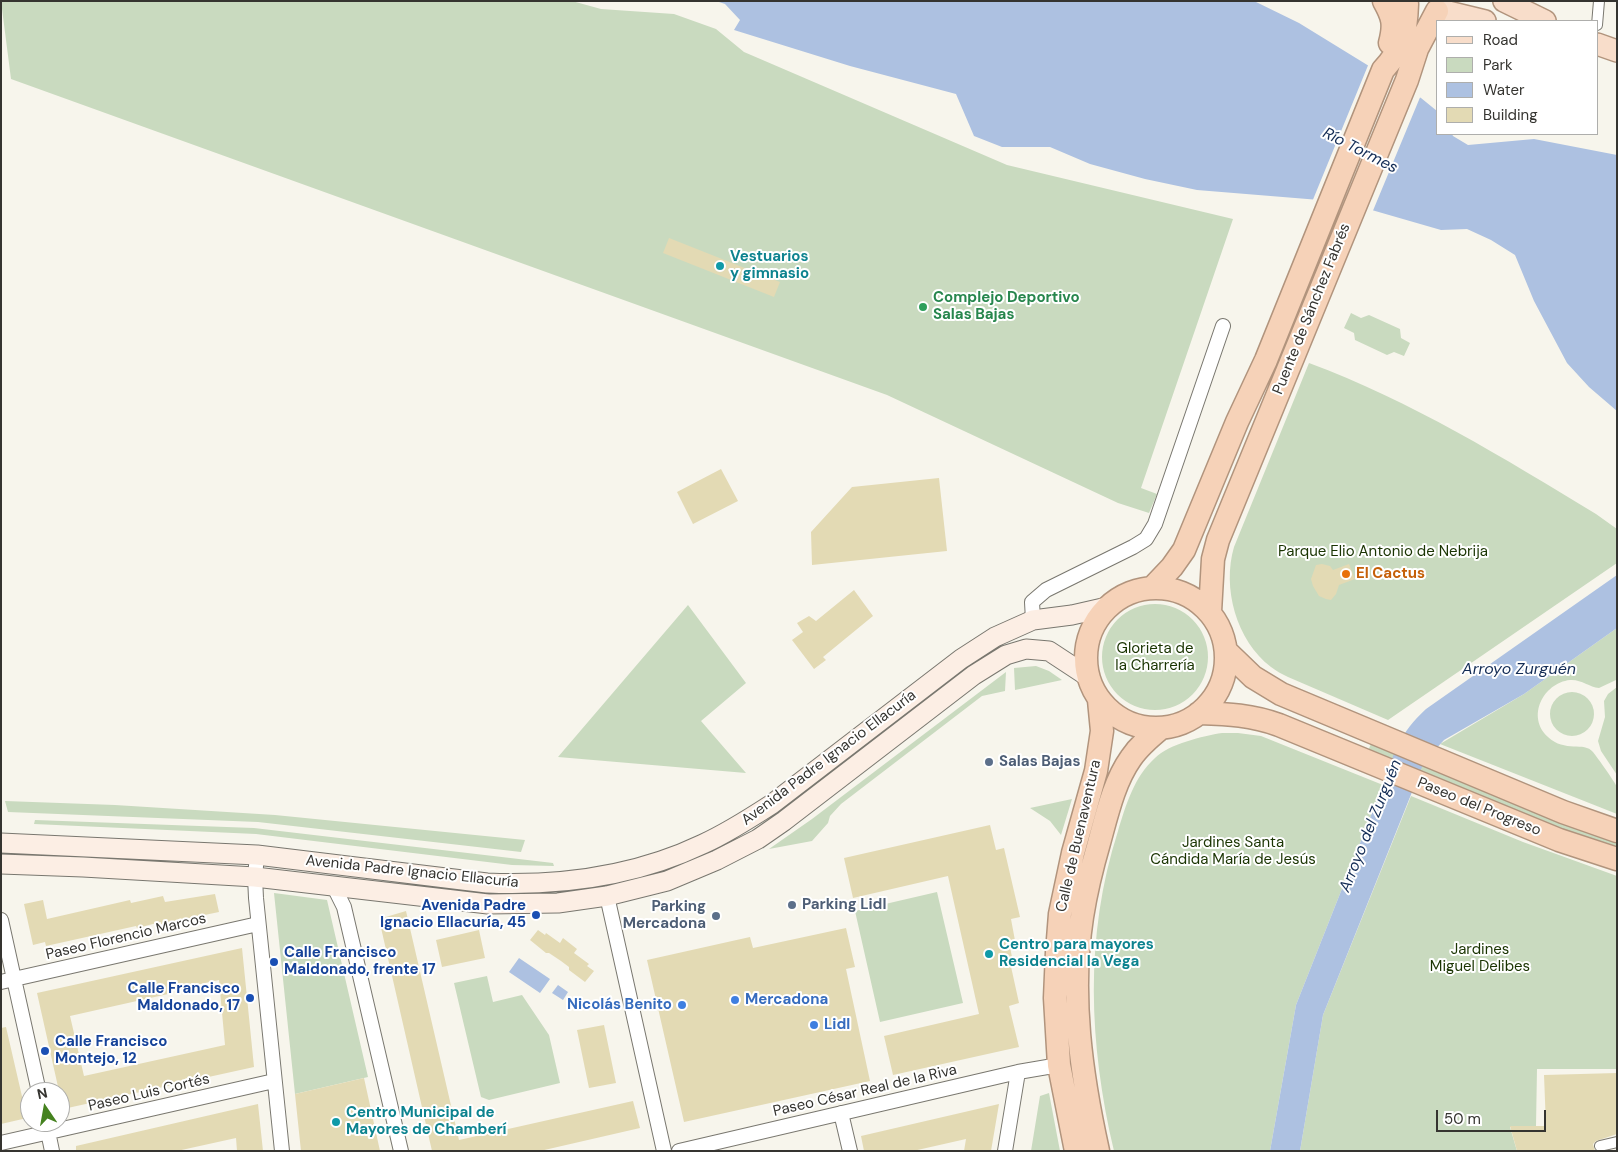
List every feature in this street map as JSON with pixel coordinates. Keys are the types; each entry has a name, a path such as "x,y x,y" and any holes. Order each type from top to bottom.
{"highway":[{"path":"1384,1 1393,17 1392,35 1397,64"},
{"path":"1406,3 1416,10 1426,12 1443,7"},
{"name":"Puente de Sánchez Fabrés","path":"1210,612 1213,559 1218,540 1288,370 1397,64 1406,25 1406,3"},
{"name":"Puente de Sánchez Fabrés","path":"1153,587 1172,567 1184,550 1237,422 1397,64 1417,49 1443,7"},
{"path":"1153,587 1174,589 1194,598 1210,612 1224,637 1226,651 1226,669 1221,686 1212,701 1199,713 1181,724 1161,728 1137,726 1116,716 1099,700 1087,676 1085,651 1092,627 1107,607 1120,597 1136,590 1153,587"},
{"name":"Paseo del Progreso","path":"1226,651 1248,673 1267,687 1562,812 1617,831"},
{"name":"Calle de Buenaventura","path":"1076,1151 1059,1065 1055,998 1060,914 1073,853 1096,772 1102,731 1099,700"},
{"name":"Paseo del Progreso","path":"1199,713 1239,714 1264,720 1310,736 1559,840 1617,859"},
{"name":"Calle de Buenaventura","path":"1098,1151 1084,1078 1076,998 1082,917 1091,872 1108,811 1121,776 1141,745 1161,728"}],"main road":[{"path":"1504,1 1543,20"},
{"path":"1443,7 1477,20"},
{"path":"1397,64 1436,37"},
{"path":"1598,44 1617,52"},
{"path":"1598,59 1617,66"},
{"name":"Avenida Padre Ignacio Ellacuría","path":"1,843 257,855 488,883 525,884 602,876 650,864 702,845 742,823 764,809 961,659 996,637 1033,620 1072,615 1107,607"},
{"name":"Avenida Padre Ignacio Ellacuría","path":"1,864 255,877 488,904 558,903 607,896 667,881 717,860 758,839 974,675 1006,655 1026,650 1049,651 1087,676"}],"street":[{"path":"1597,20 1599,1"},
{"path":"1033,620 1032,602 1046,590 1146,539 1155,524 1222,326"},
{"path":"257,855 255,877 258,924 282,1151"},
{"path":"333,885 344,907 401,1151"},
{"path":"344,907 349,896 360,888"},
{"path":"607,896 664,1151"},
{"path":"1,920 8,980 36,1082"},
{"name":"Paseo Florencio Marcos","path":"8,980 258,924"},
{"name":"Paseo César Real de la Riva","path":"679,1151 1018,1072 1059,1065"},
{"path":"1005,1151 1018,1072"},
{"name":"Paseo Luis Cortés","path":"70,1122 274,1081"},
{"path":"841,1113 850,1151"},
{"name":"Paseo Luis Cortés","path":"1,1142 32,1132"},
{"path":"48,1132 52,1151"},
{"path":"1600,1146 1617,1142"}],"green space":[{"name":"Complejo Deportivo Salas Bajas","path":"1,1 572,1 601,9 674,14 716,29 744,52 1007,165 1233,219 1141,488 1157,494 1149,513 1118,503 887,395 11,79"},
{"path":"1351,313 1361,318 1369,315 1400,329 1401,338 1410,343 1404,356 1394,352 1387,355 1355,340 1354,333 1344,328"},
{"name":"Parque Elio Antonio de Nebrija","path":"1309,363 1347,378 1420,413 1527,472 1596,514 1617,529 1617,563 1388,720 1275,670 1259,656 1241,628 1231,596 1231,563 1234,547"},
{"name":"Glorieta de la Charrería","path":"1155,604 1175,608 1193,619 1204,637 1208,657 1204,677 1193,695 1175,706 1155,710 1135,706 1117,695 1106,677 1102,657 1106,637 1117,619 1135,608"},
{"path":"688,605 746,683 701,721 746,773 558,757"},
{"path":"1617,628 1616,680 1599,688 1574,680 1560,682 1545,694 1538,711 1538,720 1542,729 1554,742 1567,746 1585,747 1593,752 1617,787 1617,814 1440,744 1524,694"},
{"path":"1036,666 1049,671 1062,680 1015,690 1014,668"},
{"path":"1006,672 1005,691 982,696 841,804 812,841 769,849 812,819"},
{"path":"1617,687 1617,775 1601,751 1598,741 1605,717 1604,701 1608,694"},
{"path":"1572,692 1584,696 1590,702 1594,714 1590,726 1584,732 1572,736 1560,732 1554,726 1550,714 1554,702 1560,696"},
{"name":"Jardines Santa Cándida María de Jesús","path":"1222,733 1261,736 1383,785 1296,1005 1270,1151 1114,1151 1099,1071 1094,991 1095,951 1107,871 1128,801 1141,774 1161,753 1177,745"},
{"path":"1372,741 1617,841 1617,851 1368,751"},
{"name":"Jardines Miguel Delibes","path":"1411,796 1523,842 1617,876 1617,1069 1537,1069 1536,1126 1510,1127 1517,1151 1300,1151 1323,1015"},
{"path":"1072,799 1061,835 1050,821 1030,808"},
{"path":"5,801 115,805 275,815 525,840 521,852 258,822 8,812"},
{"path":"35,820 254,828 553,863 554,866 512,865 256,834 34,824"},
{"path":"937,892 963,1003 880,1022 855,911"},
{"path":"274,893 327,900 368,1077 295,1094"},
{"path":"487,976 493,1002 522,995 549,1035 560,1083 489,1100 481,1097 454,983"},
{"path":"1049,1093 1060,1151 1031,1151 1040,1096"}],"water":[{"name":"Río Tormes","path":"716,1 1254,1 1299,23 1421,98 1436,110 1436,135 1452,135 1468,145 1534,139 1617,155 1617,411 1589,387 1567,363 1534,301 1515,255 1491,240 1467,229 1441,230 1344,202 1197,190 1145,179 1090,164 1050,147 1002,147 974,136 956,94 850,66 734,30 740,20 725,4"},
{"name":"Arroyo Zurguén","path":"1617,575 1617,628 1524,694 1444,740 1424,762 1323,1015 1300,1151 1270,1151 1296,1005 1395,753 1404,735 1426,709"},
{"path":"519,958 550,979 540,993 509,972"},
{"path":"558,985 568,992 563,1000 552,993"}],"pier":[{"path":"1369,63 1421,95 1372,213 1343,205 1312,202"}],"building":[{"name":"Vestuarios y gimnasio","path":"669,238 780,282 774,297 663,253"},
{"path":"721,469 738,501 693,524 677,492"},
{"path":"939,478 947,551 812,565 811,532 852,487"},
{"path":"1349,564 1355,579 1339,585 1336,594 1331,600 1319,596 1311,579 1316,565 1330,566 1333,570"},
{"path":"854,590 873,616 823,657 826,660 814,669 792,640 803,632 797,623 809,616 816,621"},
{"name":"Centro para mayores Residencial la Vega","path":"990,825 996,850 1004,848 1020,917 1011,919 1016,946 1010,947 1013,962 1010,962 1019,1003 1009,1006 1019,1047 893,1075 884,1036 979,1014 948,876 853,898 844,858"},
{"path":"215,894 219,912 161,924 161,922 137,928 136,926 46,946 45,942 33,945 24,904 43,900 47,919 130,900 131,903 163,896 165,902"},
{"path":"406,911 459,1140 633,1101 640,1128 540,1151 432,1151 379,919"},
{"path":"846,928 855,967 846,969 870,1081 684,1122 647,960 750,937 753,948"},
{"path":"479,930 485,958 442,967 436,940"},
{"path":"538,930 560,943 563,938 577,949 574,953 589,964 587,966 594,971 585,982 569,970 569,967 549,953 546,953 530,940"},
{"path":"242,948 254,1067 70,1107 70,1082 57,1082 37,993","holes":["219,980 225,1045 84,1076 70,1016 168,994 168,991"]},
{"path":"604,1025 616,1083 589,1088 577,1030"},
{"path":"6,1027 20,1088 20,1120 1,1124 1,1028"},
{"path":"1617,1073 1617,1134 1596,1141 1593,1144 1595,1151 1517,1151 1510,1126 1546,1126 1544,1075"},
{"name":"Centro Municipal de Mayores de Chamberí","path":"364,1078 380,1151 301,1151 295,1094"},
{"path":"258,1104 263,1151 237,1151 236,1138 177,1151 76,1151 76,1146"},
{"path":"999,1104 991,1151 964,1151 966,1139 913,1151 864,1151 861,1136"}],"place":[{"name":"Vestuarios y gimnasio","path":"720,266"},
{"name":"Complejo Deportivo Salas Bajas","path":"923,307"},
{"name":"El Cactus","path":"1346,574"},
{"name":"Salas Bajas","path":"989,762"},
{"name":"Parking Lidl","path":"792,905"},
{"name":"Avenida Padre Ignacio Ellacuría, 45","path":"536,915"},
{"name":"Parking Mercadona","path":"716,916"},
{"name":"Centro para mayores Residencial la Vega","path":"989,954"},
{"name":"Calle Francisco Maldonado, frente 17","path":"274,962"},
{"name":"Calle Francisco Maldonado, 17","path":"250,998"},
{"name":"Mercadona","path":"735,1000"},
{"name":"Nicolás Benito","path":"682,1005"},
{"name":"Lidl","path":"814,1025"},
{"name":"Calle Francisco Montejo, 12","path":"45,1051"},
{"name":"Centro Municipal de Mayores de Chamberí","path":"336,1122"}],"water label":[{"name":"Arroyo del Zurguén","path":"1371,826"}]}
